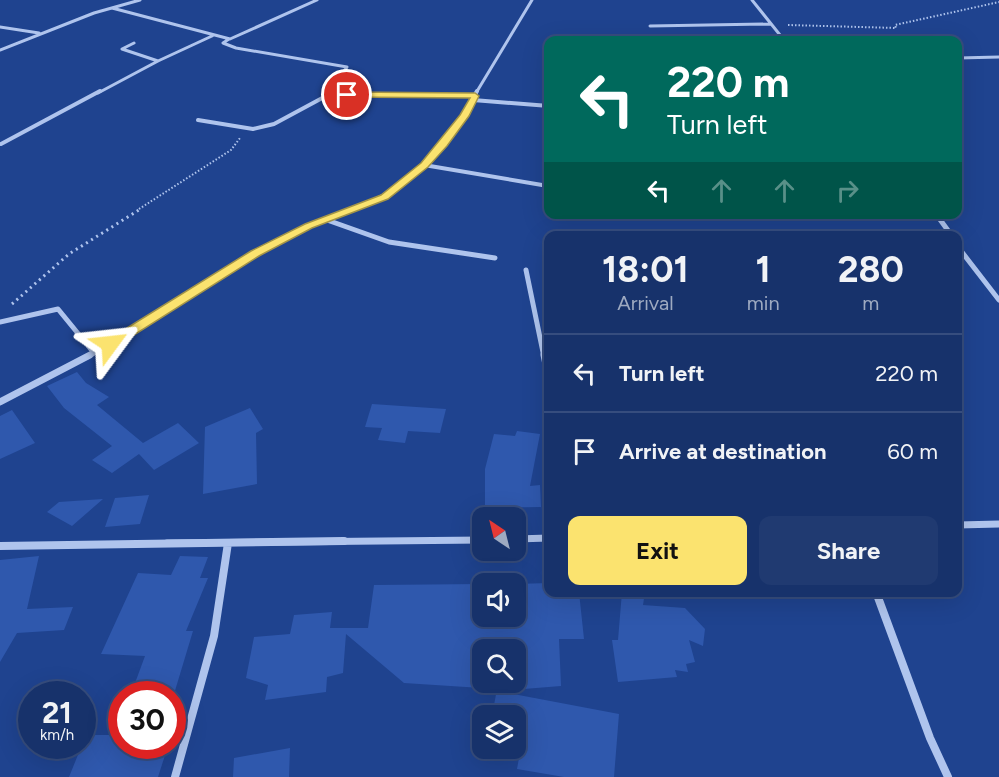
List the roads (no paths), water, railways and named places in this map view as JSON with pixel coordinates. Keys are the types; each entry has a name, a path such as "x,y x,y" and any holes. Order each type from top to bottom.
{"street":[{"path":"0,50 39,33 140,0"},
{"path":"317,0 224,43 236,48 347,67 326,96"},
{"path":"0,402 128,334 255,253 327,220 385,197 424,165 457,125 532,0"},
{"path":"752,0 781,36"},
{"path":"112,8 230,39"},
{"path":"650,27 771,24"},
{"path":"0,27 39,33"},
{"path":"0,149 0,144 158,61 213,36"},
{"path":"134,43 122,49 158,61"},
{"path":"962,58 999,57"},
{"path":"198,120 239,130 263,130 285,120 308,102 326,96 474,98 544,105"},
{"path":"424,165 542,185"},
{"path":"327,220 352,232 391,245 495,258"},
{"path":"962,252 999,300"},
{"path":"962,260 967,259"},
{"path":"526,270 544,355"},
{"path":"0,322 58,309 94,353"},
{"path":"962,525 999,524"},
{"path":"526,539 544,538"},
{"path":"0,546 11,544 472,540"},
{"path":"175,777 214,636 228,543"},
{"path":"878,597 930,738 948,777"}]}
